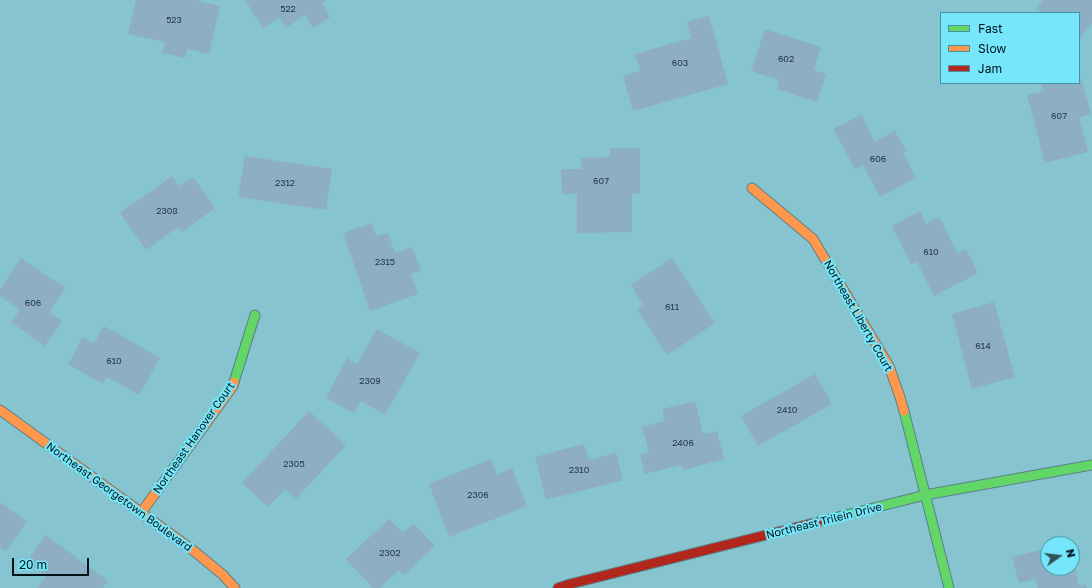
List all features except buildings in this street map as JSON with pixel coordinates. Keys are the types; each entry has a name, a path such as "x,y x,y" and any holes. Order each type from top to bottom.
{"street":[{"name":"Northeast Liberty Court","path":"752,188 812,239 889,366 900,397 949,588"},
{"name":"Northeast Hanover Court","path":"141,513 233,386 255,315"},
{"name":"Northeast Georgetown Boulevard","path":"0,410 194,551 222,574 235,588"},
{"name":"Northeast Trilein Drive","path":"558,588 925,495 1092,465"}],"traffic: fast":[{"path":"234,382 255,315"},
{"path":"904,411 949,588"},
{"path":"818,522 925,495 1092,465"}],"traffic: slow":[{"path":"752,188 813,239 889,366 904,411"},
{"path":"141,513 233,386 234,382"},
{"path":"0,410 194,551 222,574 235,588"}],"traffic: jam":[{"path":"558,588 818,522"}]}
